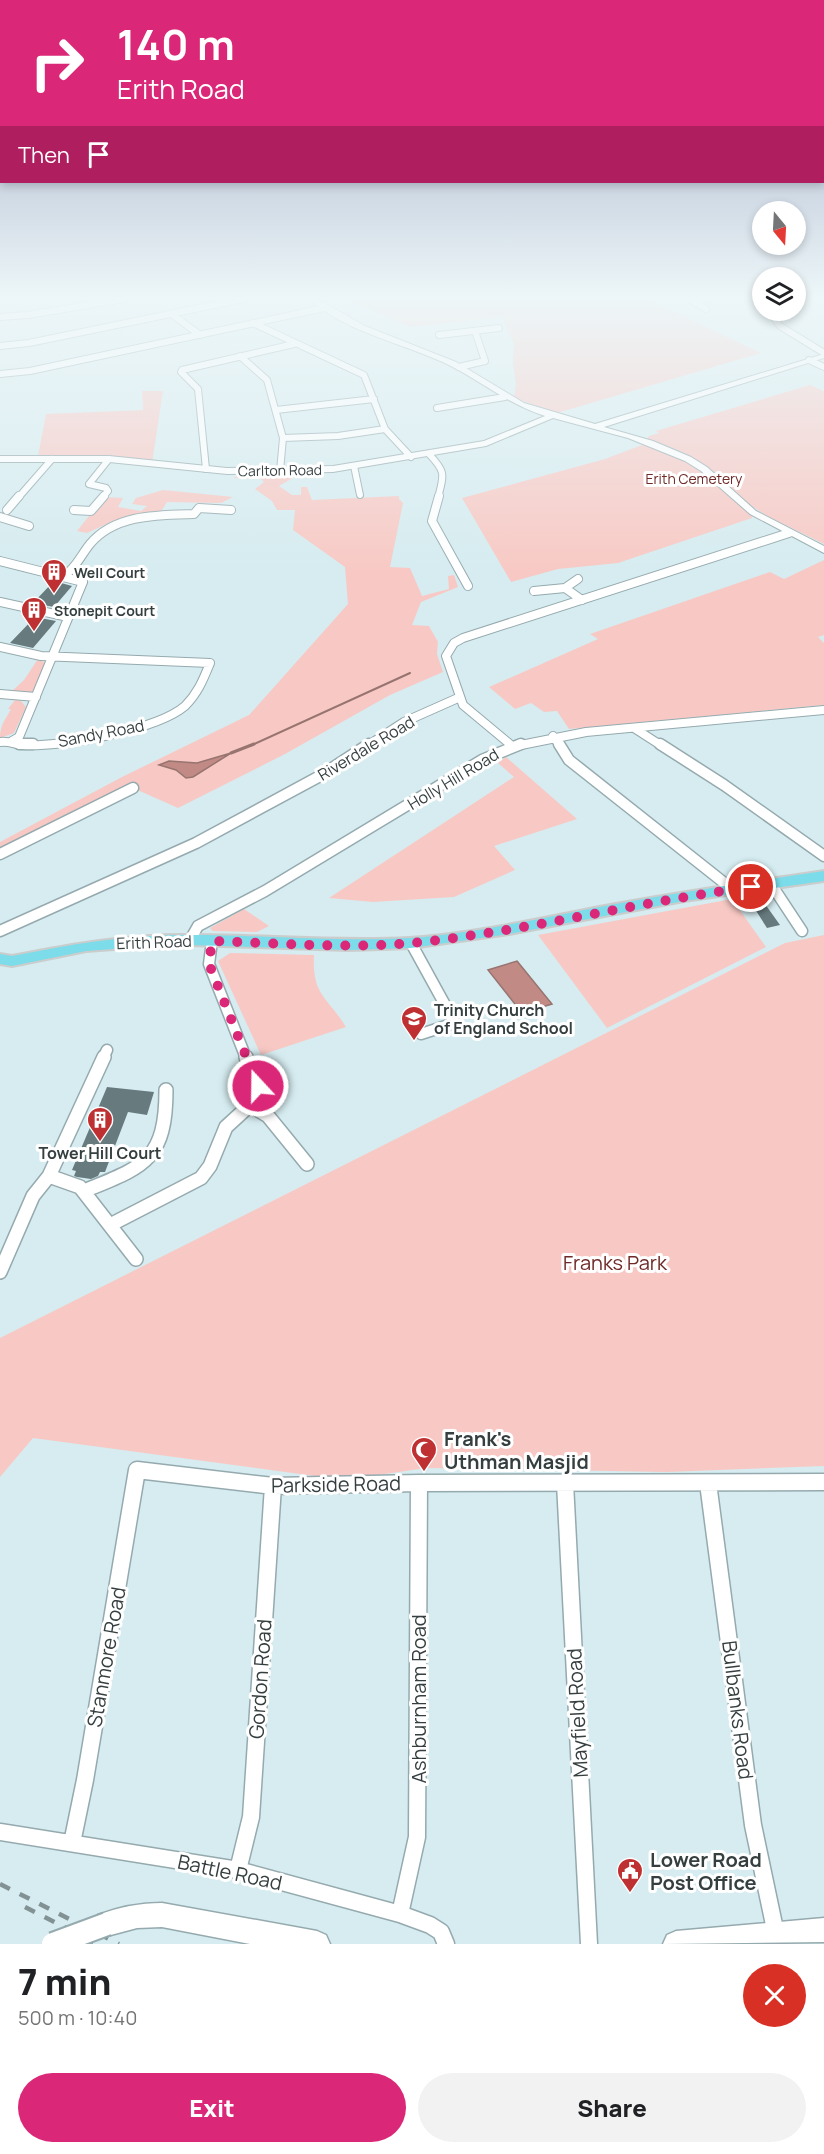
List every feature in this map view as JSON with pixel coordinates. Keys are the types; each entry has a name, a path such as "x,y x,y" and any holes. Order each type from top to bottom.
{"main road":[{"name":"Erith Road","path":"2,961 86,946 190,940 349,945 411,943 509,929 824,876"},
{"path":"53,1944 107,1924 137,1917 162,1915 317,1944"},
{"path":"676,1944 824,1930"}],"street":[{"path":"198,390 206,469"},
{"path":"270,390 283,438 280,471"},
{"path":"371,390 385,429 411,457"},
{"path":"494,390 505,397 553,415 635,438 694,462 706,470 741,504 824,550"},
{"path":"597,426 714,390"},
{"path":"437,408 505,397"},
{"path":"276,410 374,399"},
{"name":"Carlton Road","path":"0,459 109,459 206,469 280,471 354,466 486,443 553,415"},
{"path":"283,438 338,436 385,429"},
{"path":"429,454 441,467 444,476 432,521 468,586"},
{"path":"188,466 204,458"},
{"path":"7,510 52,459"},
{"path":"74,510 91,511 108,491 106,488 89,484 109,459"},
{"path":"354,466 360,495"},
{"path":"64,576 75,566 93,539 119,524 162,515 194,514 199,508 231,510"},
{"path":"1,518 30,526"},
{"path":"511,745 463,705 458,698 446,656 454,643 463,638 789,532"},
{"path":"0,561 83,582 20,737 12,741"},
{"path":"534,591 565,588 578,579"},
{"path":"565,588 582,600"},
{"path":"0,602 68,617"},
{"path":"0,647 32,655 52,656"},
{"name":"Sandy Road","path":"0,742 12,741 20,745 83,740 138,729 176,714 197,693 210,663 52,656"},
{"path":"0,694 36,697"},
{"name":"Riverdale Road","path":"0,931 196,843 320,776 404,722 458,698"},
{"name":"Holly Hill Road","path":"190,940 198,926 265,891 473,765 511,745 553,736 824,710"},
{"path":"634,728 724,784 824,856"},
{"path":"553,736 569,760 732,890"},
{"path":"0,854 133,788"},
{"path":"771,884 802,931"},
{"path":"110,1225 201,1179 210,1166 226,1127 250,1105 258,1086 209,964 212,941"},
{"path":"411,943 455,1023 421,1034"},
{"path":"0,1272 33,1196 49,1176 108,1050"},
{"path":"84,1191 144,1164 151,1155 166,1108 166,1090"},
{"path":"250,1105 268,1116 307,1164"},
{"path":"49,1176 81,1187 136,1259"},
{"name":"Parkside Road","path":"137,1470 273,1486 419,1483 824,1482"},
{"name":"Stanmore Road","path":"72,1843 85,1780 137,1470"},
{"name":"Ashburnham Road","path":"400,1914 417,1838 419,1483"},
{"name":"Mayfield Road","path":"565,1483 589,1944"},
{"name":"Bullbanks Road","path":"708,1484 753,1825 776,1936"},
{"name":"Gordon Road","path":"238,1870 251,1816 273,1486"},
{"name":"Battle Road","path":"0,1832 238,1870 400,1914 430,1925 441,1932 446,1944"}],"green space":[{"path":"515,390 636,390 557,413 514,398"},
{"name":"Erith Cemetery","path":"794,390 824,391 824,544 767,516 750,505 752,518 618,563 558,569 511,582 462,498 605,459 642,445 649,436 659,433 656,431"},
{"path":"142,391 163,391 152,463 99,456 38,456 46,414 143,410"},
{"path":"290,472 298,475 279,486 292,495 301,495 301,487 307,487 312,500 399,496 403,503 390,567 410,568 422,596 449,589 448,576 454,575 458,587 421,602 412,625 429,626 438,642 437,654 443,672 390,695 285,754 178,808 133,788 0,854 0,842 122,777 249,715 348,604 345,567 293,530 295,510 277,510 272,501 255,489 264,482 261,479 233,478 245,473 261,473 274,477"},
{"path":"163,490 233,497 221,503 167,502 160,513 113,521 87,533 77,531 104,497 123,498 118,507 141,511 147,506 132,504 136,498"},
{"path":"824,560 824,635 818,637 824,643 824,705 569,729 557,711 544,712 531,703 515,709 489,687 598,639 590,634 770,572 784,579"},
{"path":"38,659 45,663 33,691 29,693 11,692 24,680"},
{"path":"15,700 21,701 26,707 14,733 0,738 2,725 11,709 8,709"},
{"path":"506,757 577,819 494,846 515,870 454,897 373,902 329,898 514,777 498,763"},
{"path":"732,899 766,947 607,1028 538,935"},
{"path":"244,909 269,926 257,932 213,931 210,928"},
{"name":"Franks Park","path":"824,935 824,1466 667,1472 426,1468 344,1480 33,1438 0,1477 0,1338 785,943"},
{"path":"230,953 314,955 315,979 318,988 346,1027 261,1055 218,961"}],"shaded area":[{"path":"231,753 193,777 186,778 176,770 159,765 169,761 197,763"},
{"path":"517,961 552,1004 522,1013 488,970"}],"building":[{"name":"Well Court","path":"54,581 72,586 54,607 33,603"},
{"name":"Stonepit Court","path":"35,617 56,621 33,648 10,643"},
{"path":"765,904 780,925 767,928 753,906"},
{"name":"Tower Hill Court","path":"107,1087 154,1092 147,1115 128,1112 105,1172 100,1172 98,1176 91,1179 74,1176 76,1171 72,1170"}],"waterway":[{"path":"250,746 410,673"},
{"path":"231,753 254,744"}],"railway":[{"path":"0,1884 119,1944"},
{"path":"25,1907 97,1944"}],"place":[{"name":"Well Court","path":"54,595"},
{"name":"Stonepit Court","path":"34,633"},
{"name":"Trinity Church of England School","path":"414,1042"},
{"name":"Tower Hill Court","path":"100,1143"},
{"name":"Frank's Uthman Masjid","path":"424,1473"},
{"name":"Lower Road Post Office","path":"630,1894"}],"route":[{"path":"258,1086 209,964 212,941 349,945 411,943 509,929 684,896 751,887"}]}
